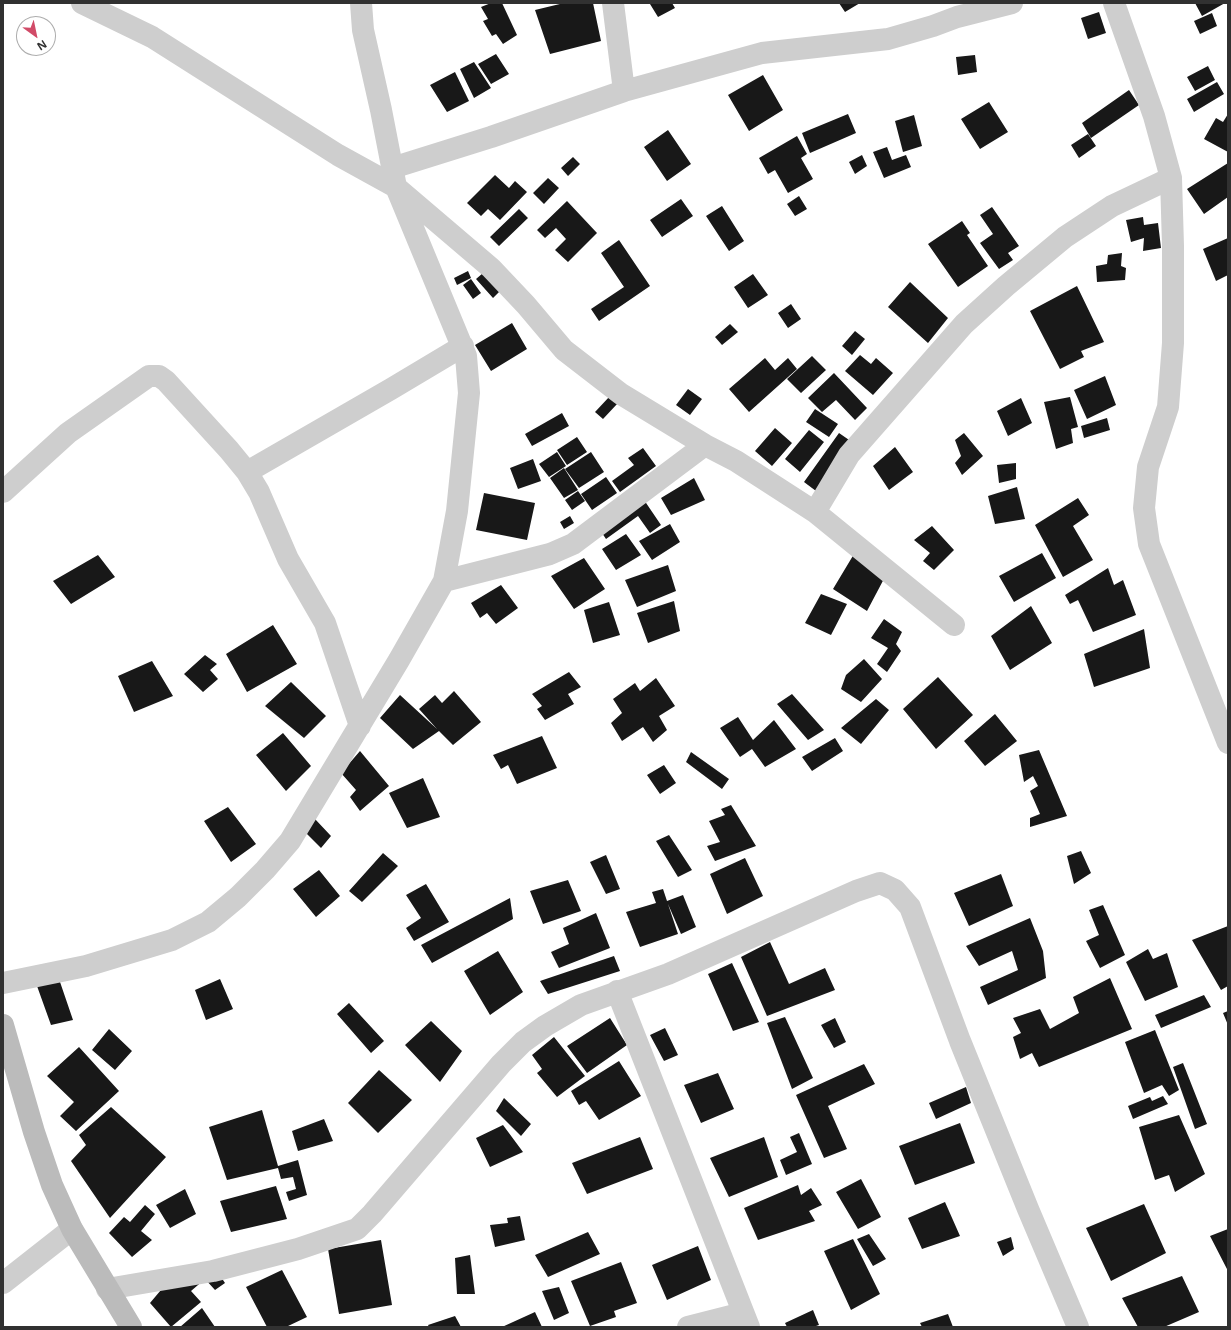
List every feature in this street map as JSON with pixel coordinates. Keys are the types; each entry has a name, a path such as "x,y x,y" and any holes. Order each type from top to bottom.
{"street":[{"path":"82,3 152,38 338,155 394,178 491,268 526,305 564,350 621,394 705,445 736,461 815,512 954,625"},
{"path":"3,983 86,966 172,940 208,922 238,897 265,870 290,841 360,726 444,581 457,511 469,393 466,356 394,178 381,110 363,30 361,3"},
{"path":"613,3 624,91"},
{"path":"394,178 491,137 624,91 762,52 888,39 933,26 957,10 1012,3"},
{"path":"1114,3 1154,116 1171,178 1173,343 1168,407 1148,466 1144,508 1149,544 1228,743"},
{"path":"815,512 849,455 964,324 1006,286 1065,237 1112,206 1171,178"},
{"path":"247,472 462,346"},
{"path":"3,492 68,433 149,376 158,376 166,381 247,472 258,492 288,558 324,623 360,726"},
{"path":"444,581 537,558 573,544 705,445"},
{"path":"107,1289 213,1271 298,1249 356,1229 372,1214 501,1064 523,1042 545,1026 581,1005 668,974 862,889 880,883 895,890 910,907 960,1041 1028,1209 1078,1327"},
{"path":"617,991 746,1320 688,1327"},
{"path":"3,1025 38,1145 52,1185 72,1229 131,1327"},
{"path":"3,1283 72,1229"}],"building":[{"path":"491,3 502,3 517,35 503,44 496,34 492,36 483,21 488,19 481,7"},
{"path":"564,3 593,3 601,41 550,54 535,10"},
{"path":"672,3 675,8 658,17 650,4"},
{"path":"839,3 860,3 845,12"},
{"path":"1195,3 1225,3 1202,16"},
{"path":"1099,12 1106,33 1088,39 1081,18"},
{"path":"1212,13 1217,26 1200,34 1194,21"},
{"path":"496,54 509,74 491,84 478,64"},
{"path":"975,55 977,72 958,75 956,57"},
{"path":"474,62 491,88 474,98 460,69"},
{"path":"1208,66 1215,80 1195,91 1187,77"},
{"path":"455,72 469,101 447,112 430,85"},
{"path":"763,75 783,110 749,131 728,95"},
{"path":"1217,82 1224,94 1194,112 1187,99"},
{"path":"1129,90 1139,105 1091,138 1082,123"},
{"path":"989,102 1008,132 980,149 961,119"},
{"path":"848,114 856,133 810,153 802,133"},
{"path":"1228,114 1228,152 1204,139 1216,118 1223,122"},
{"path":"914,115 922,146 903,152 895,121"},
{"path":"668,130 691,164 667,181 644,147"},
{"path":"1088,134 1096,146 1079,158 1071,145"},
{"path":"797,136 807,154 801,158 813,179 788,193 775,170 768,174 759,158"},
{"path":"887,147 892,160 906,155 911,167 884,178 873,152"},
{"path":"862,155 867,166 855,174 849,162"},
{"path":"573,157 580,164 568,176 561,168"},
{"path":"1228,163 1228,197 1204,214 1187,189"},
{"path":"495,175 509,188 515,181 527,192 500,220 488,209 481,216 467,203"},
{"path":"548,178 559,188 544,204 533,193"},
{"path":"799,196 807,209 795,216 787,204"},
{"path":"681,199 693,216 662,237 650,220"},
{"path":"567,201 597,233 568,262 555,250 566,239 556,228 545,238 537,230"},
{"path":"722,206 744,241 729,251 706,216"},
{"path":"992,207 1019,246 1008,253 1013,260 999,269 980,243 993,234 980,215"},
{"path":"519,209 528,218 499,246 490,237"},
{"path":"1143,217 1144,225 1158,223 1161,248 1143,251 1144,238 1131,242 1126,220"},
{"path":"962,221 970,233 967,235 988,266 958,287 928,244"},
{"path":"1228,238 1228,275 1216,281 1203,249"},
{"path":"619,240 650,286 599,321 591,309 624,287 601,253"},
{"path":"1122,253 1121,266 1126,268 1125,280 1097,282 1096,266 1107,264 1108,255"},
{"path":"468,271 471,278 457,285 454,278"},
{"path":"483,273 500,291 493,298 476,279"},
{"path":"753,274 768,295 748,308 734,287"},
{"path":"471,279 481,293 473,299 463,285"},
{"path":"910,282 948,318 928,343 888,307"},
{"path":"1077,286 1104,342 1081,351 1084,357 1060,369 1030,311"},
{"path":"791,304 801,319 788,328 778,313"},
{"path":"512,323 527,349 491,371 475,345"},
{"path":"730,324 738,332 722,345 715,337"},
{"path":"855,331 865,339 852,355 842,346"},
{"path":"860,355 871,364 876,358 893,373 873,395 845,371"},
{"path":"812,356 826,370 801,393 787,379"},
{"path":"765,358 775,370 788,358 797,369 749,412 729,389"},
{"path":"834,373 867,408 855,420 836,400 822,412 808,398"},
{"path":"1105,376 1116,405 1087,419 1074,390"},
{"path":"688,389 702,399 690,415 676,405"},
{"path":"610,396 618,403 603,419 595,412"},
{"path":"1070,397 1078,427 1071,429 1073,443 1056,449 1044,402"},
{"path":"1021,398 1032,423 1008,436 997,411"},
{"path":"815,409 838,424 829,437 806,422"},
{"path":"562,413 569,426 532,446 525,434"},
{"path":"1107,418 1110,430 1084,438 1081,426"},
{"path":"775,428 792,443 772,466 755,451"},
{"path":"809,430 824,442 800,472 785,459"},
{"path":"839,433 852,442 816,491 804,482"},
{"path":"964,433 983,456 962,475 955,463 961,456 955,440"},
{"path":"577,437 587,452 567,465 557,450"},
{"path":"895,447 913,472 889,490 873,466"},
{"path":"643,448 656,466 620,492 612,481 634,465 628,458"},
{"path":"557,452 566,466 549,477 539,464"},
{"path":"591,452 604,472 579,488 565,469"},
{"path":"533,459 541,481 518,489 510,468"},
{"path":"1016,463 1016,479 999,483 997,465"},
{"path":"564,468 578,490 564,498 550,478"},
{"path":"606,477 617,493 592,510 581,494"},
{"path":"694,478 705,500 671,515 661,498"},
{"path":"1017,487 1025,519 995,524 988,496"},
{"path":"578,491 585,501 572,510 565,500"},
{"path":"484,493 535,503 527,540 476,530"},
{"path":"642,497 661,525 650,533 638,516 606,539 598,527"},
{"path":"1078,498 1089,515 1073,526 1093,560 1063,577 1035,525"},
{"path":"570,516 574,523 564,529 560,522"},
{"path":"670,524 680,542 652,560 639,541"},
{"path":"932,526 954,550 934,570 923,561 930,553 914,540"},
{"path":"626,534 641,555 616,570 602,549"},
{"path":"1042,553 1056,578 1014,602 999,576"},
{"path":"854,554 886,575 867,611 833,589"},
{"path":"98,555 115,577 71,604 53,581"},
{"path":"584,558 605,589 574,609 551,576"},
{"path":"668,565 676,591 637,607 625,580"},
{"path":"1108,568 1114,585 1123,580 1136,615 1093,632 1078,600 1070,604 1065,595"},
{"path":"501,585 518,608 496,624 487,613 480,618 471,603"},
{"path":"821,594 847,604 831,635 805,623"},
{"path":"674,601 680,631 648,643 637,613"},
{"path":"609,602 620,635 593,643 584,610"},
{"path":"1031,606 1052,643 1010,670 991,636"},
{"path":"884,619 902,632 896,644 901,651 887,672 877,664 888,648 871,638"},
{"path":"273,625 297,664 247,692 226,654"},
{"path":"1144,629 1150,668 1094,687 1084,654"},
{"path":"205,655 217,664 210,670 218,679 203,692 184,674"},
{"path":"864,659 882,679 861,702 841,689 846,675"},
{"path":"152,661 173,696 134,712 118,676"},
{"path":"569,672 581,687 568,694 574,704 545,720 537,709 542,706 532,694"},
{"path":"938,677 973,715 936,749 903,709"},
{"path":"656,678 675,706 659,716 667,730 653,742 643,727 622,741 611,723 622,713 613,699 635,683 640,691"},
{"path":"291,682 326,716 304,738 265,706"},
{"path":"454,691 481,722 453,745 439,731 413,749 380,718 400,695 437,729 419,709 435,695 442,703"},
{"path":"792,694 824,730 808,740 777,704"},
{"path":"876,699 889,710 861,744 841,728"},
{"path":"995,714 1017,741 985,766 964,741"},
{"path":"738,717 753,740 774,720 796,749 765,767 752,749 740,757 720,728"},
{"path":"283,733 311,766 286,791 256,755"},
{"path":"542,736 557,768 517,784 508,765 501,769 493,755"},
{"path":"835,738 843,751 812,771 802,757"},
{"path":"1039,750 1067,816 1030,827 1030,818 1040,814 1030,791 1038,786 1033,776 1024,782 1019,755"},
{"path":"360,751 389,786 360,811 350,797 356,790 341,773"},
{"path":"691,752 729,779 722,789 686,762"},
{"path":"664,765 676,783 660,794 647,775"},
{"path":"423,778 440,817 407,828 389,793"},
{"path":"731,805 756,846 715,861 707,846 720,842 709,821 725,815 721,809"},
{"path":"228,807 256,844 231,862 204,821"},
{"path":"315,819 331,836 321,848 305,832"},
{"path":"669,835 692,870 678,877 656,841"},
{"path":"1081,851 1091,873 1074,884 1067,856"},
{"path":"383,853 398,866 362,902 349,891"},
{"path":"606,855 620,889 606,894 590,862"},
{"path":"745,858 763,896 727,914 710,874"},
{"path":"319,870 340,896 316,917 293,889"},
{"path":"1001,874 1013,906 969,926 954,893"},
{"path":"568,880 581,911 543,924 530,891"},
{"path":"426,884 449,922 414,941 406,928 421,918 406,895"},
{"path":"663,889 667,901 683,895 696,927 681,934 668,904 678,934 640,947 626,912 656,903 652,892"},
{"path":"510,898 513,919 432,963 421,945"},
{"path":"1103,905 1125,955 1100,968 1086,941 1099,935 1089,910"},
{"path":"596,913 610,948 559,968 551,952 569,944 563,928"},
{"path":"1030,918 1043,951 1046,978 988,1005 980,987 1018,970 1012,951 979,966 966,946"},
{"path":"1228,926 1228,986 1221,990 1192,940"},
{"path":"770,942 789,984 825,968 835,990 767,1016 741,957"},
{"path":"1148,949 1153,959 1167,953 1178,987 1145,1001 1126,962"},
{"path":"498,951 523,992 490,1015 464,971"},
{"path":"614,956 620,971 548,994 540,981"},
{"path":"732,963 759,1022 733,1031 708,974"},
{"path":"1110,978 1132,1029 1039,1067 1032,1053 1020,1059 1013,1037 1021,1033 1013,1018 1040,1009 1050,1029 1079,1013 1073,997"},
{"path":"59,979 73,1020 51,1025 37,986"},
{"path":"220,979 233,1009 206,1020 195,990"},
{"path":"1204,995 1211,1007 1161,1028 1155,1015"},
{"path":"349,1003 384,1041 371,1053 337,1014"},
{"path":"1228,1011 1228,1025 1223,1013"},
{"path":"785,1017 813,1078 792,1089 767,1023"},
{"path":"610,1018 627,1045 587,1073 567,1046"},
{"path":"835,1018 846,1042 834,1048 821,1025"},
{"path":"431,1021 462,1051 440,1082 405,1045"},
{"path":"665,1028 678,1055 664,1061 650,1035"},
{"path":"109,1029 132,1051 115,1070 92,1050"},
{"path":"1155,1030 1179,1090 1169,1096 1162,1085 1144,1093 1125,1042"},
{"path":"554,1037 585,1076 557,1097 537,1073 542,1069 532,1055"},
{"path":"79,1047 119,1091 76,1131 60,1116 74,1102 47,1076"},
{"path":"619,1061 641,1096 599,1120 586,1101 579,1105 571,1091"},
{"path":"1183,1063 1207,1124 1195,1129 1173,1067"},
{"path":"864,1064 875,1084 828,1106 847,1149 824,1158 796,1095"},
{"path":"379,1070 412,1100 378,1133 348,1103"},
{"path":"718,1073 734,1109 701,1123 684,1085"},
{"path":"966,1087 971,1103 936,1119 929,1103"},
{"path":"1163,1096 1168,1104 1133,1119 1128,1106 1150,1097 1152,1101"},
{"path":"504,1098 531,1124 521,1136 496,1111"},
{"path":"111,1107 166,1157 110,1218 71,1161 86,1145 79,1135"},
{"path":"262,1110 278,1166 298,1160 307,1195 289,1201 286,1192 296,1189 293,1177 281,1179 278,1168 227,1180 209,1127"},
{"path":"1179,1115 1205,1174 1175,1192 1169,1175 1155,1180 1139,1127"},
{"path":"324,1119 333,1141 298,1151 292,1131"},
{"path":"960,1123 975,1163 915,1185 899,1146"},
{"path":"503,1125 523,1152 490,1167 476,1138"},
{"path":"799,1133 812,1164 786,1175 780,1160 797,1152 790,1137"},
{"path":"640,1137 653,1169 587,1194 572,1163"},
{"path":"764,1137 778,1177 729,1197 710,1158"},
{"path":"861,1179 881,1217 858,1229 836,1192"},
{"path":"798,1185 801,1195 811,1188 822,1205 809,1211 815,1221 758,1240 744,1208"},
{"path":"276,1186 287,1219 231,1232 220,1201"},
{"path":"185,1189 196,1214 170,1228 156,1205"},
{"path":"945,1202 960,1236 922,1249 908,1218"},
{"path":"1144,1204 1166,1253 1111,1281 1086,1228"},
{"path":"145,1205 155,1214 141,1231 152,1240 132,1257 109,1233 124,1217 130,1222"},
{"path":"520,1216 525,1240 495,1247 490,1225 508,1223 507,1218"},
{"path":"1228,1229 1228,1271 1210,1236"},
{"path":"588,1232 600,1254 548,1277 535,1255"},
{"path":"869,1234 886,1259 873,1266 857,1239"},
{"path":"1011,1237 1014,1249 1003,1256 997,1242"},
{"path":"853,1239 880,1294 851,1310 824,1251"},
{"path":"381,1240 392,1305 339,1314 328,1249"},
{"path":"698,1246 711,1280 667,1300 652,1265"},
{"path":"470,1255 475,1294 457,1294 455,1258"},
{"path":"621,1262 637,1303 614,1311 616,1317 590,1326 571,1281"},
{"path":"282,1270 307,1317 286,1327 267,1327 246,1287"},
{"path":"1182,1276 1199,1312 1164,1327 1138,1327 1122,1298"},
{"path":"221,1277 225,1283 215,1290 205,1279"},
{"path":"205,1279 191,1291 201,1302 171,1327 150,1303 166,1284"},
{"path":"559,1287 569,1313 554,1320 542,1291"},
{"path":"202,1308 215,1327 180,1327"},
{"path":"813,1310 819,1325 813,1327 787,1327 785,1323"},
{"path":"535,1312 542,1327 502,1327"},
{"path":"948,1314 953,1327 922,1327 920,1323"},
{"path":"455,1316 461,1327 429,1327 428,1325"}]}
